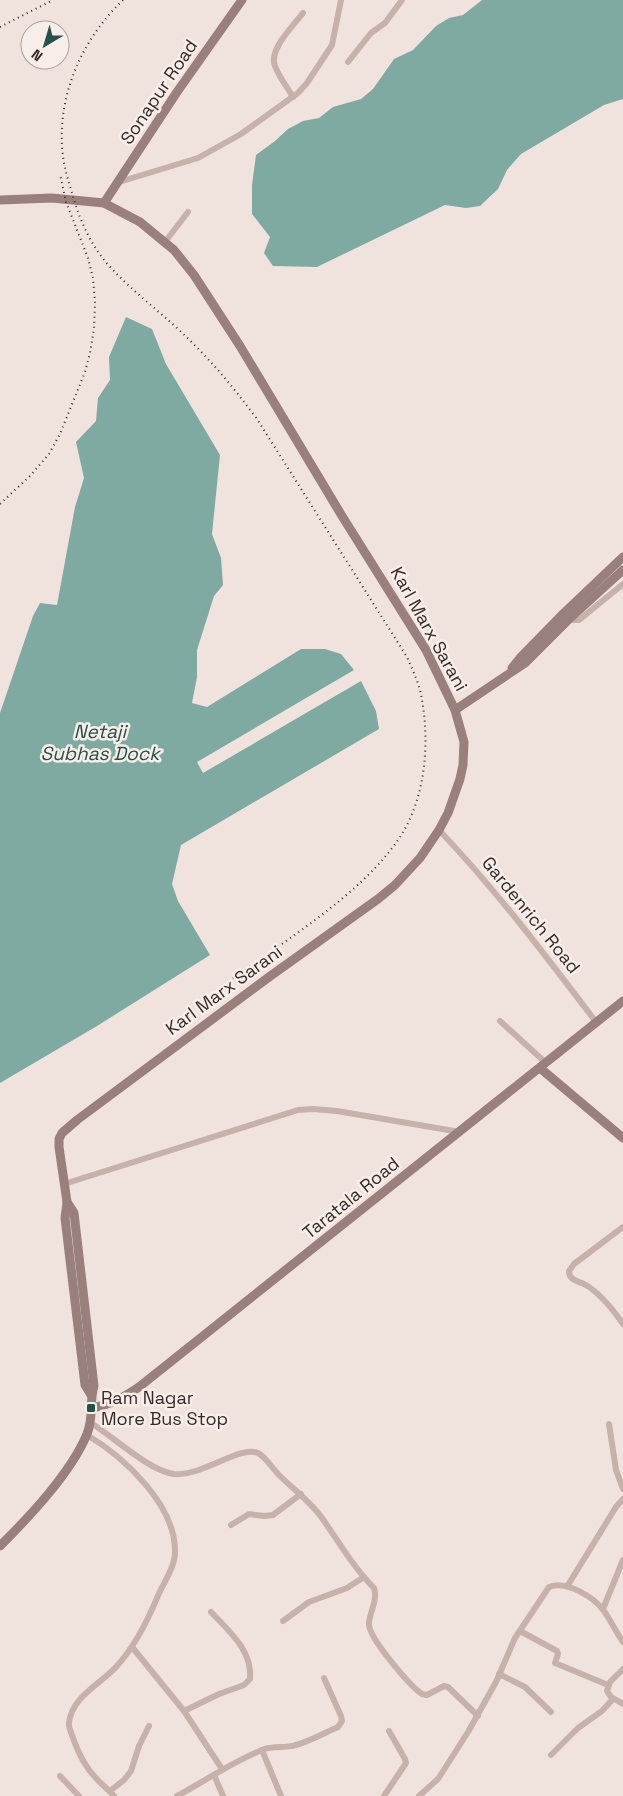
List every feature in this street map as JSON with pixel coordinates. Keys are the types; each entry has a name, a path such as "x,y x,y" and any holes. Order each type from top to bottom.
{"main road":[{"name":"Sonapur Road","path":"104,203 177,92 242,0"},
{"name":"Karl Marx Sarani","path":"0,200 52,198 104,203 140,222 174,250 194,276 240,346 342,516 426,650 455,710 464,742 463,765 450,806 439,830 415,864 395,885 126,1083 62,1133 59,1139 59,1147 68,1202 74,1213 94,1386 91,1395 93,1408 91,1422 87,1435 56,1483 30,1516 0,1546"},
{"path":"455,710 508,673 520,658 566,616 609,569 623,557"},
{"path":"566,616 621,577"},
{"name":"Taratala Road","path":"93,1408 110,1404 139,1387 623,1001"},
{"path":"543,1066 623,1138"}],"street":[{"path":"119,182 198,158 241,134 292,97 307,83 330,48 342,0"},
{"path":"348,62 371,33 385,22 402,0"},
{"path":"292,97 274,65 274,54 304,13"},
{"path":"165,242 188,212"},
{"name":"Gardenrich Road","path":"439,830 496,895 596,1022"},
{"path":"500,1021 543,1066"},
{"path":"64,1184 298,1110 337,1111 460,1132"},
{"path":"623,1226 574,1264 569,1271 572,1279 588,1286 618,1312 623,1324"},
{"path":"91,1422 151,1466 170,1474 198,1471 240,1453 253,1452 259,1454 301,1494 321,1517 343,1551 374,1588 376,1593 368,1624 374,1639 384,1653 420,1693 428,1695 441,1686 448,1687 478,1716"},
{"path":"608,1424 616,1470 623,1489"},
{"path":"87,1435 105,1446 141,1478 163,1510 174,1537 176,1554 169,1574 132,1647 116,1667 85,1693 68,1724 86,1767 112,1794 128,1776 149,1726"},
{"path":"230,1525 249,1514 273,1515 301,1494"},
{"path":"568,1586 616,1507 623,1499"},
{"path":"603,1609 623,1560"},
{"path":"283,1621 309,1602 341,1590 364,1577"},
{"path":"419,1796 438,1779 478,1716 520,1631 549,1587 557,1584 568,1586 586,1596 603,1609 623,1642"},
{"path":"184,1711 219,1694 244,1685 250,1679 249,1658 235,1638 211,1612"},
{"path":"520,1631 557,1652 555,1663 608,1685"},
{"path":"132,1647 184,1711 222,1769"},
{"path":"623,1669 608,1685 608,1694 623,1704"},
{"path":"499,1674 525,1688 551,1712"},
{"path":"177,1796 222,1769 262,1750 277,1746 289,1747 297,1745 341,1724 341,1716 324,1678"},
{"path":"552,1755 578,1728 602,1711 613,1699"},
{"path":"384,1796 406,1763 389,1731"},
{"path":"262,1750 281,1796"},
{"path":"214,1775 223,1796"},
{"path":"60,1776 79,1796"}],"water":[{"path":"482,0 623,0 623,99 604,105 521,154 507,170 498,189 480,206 466,208 445,205 317,267 273,266 264,253 270,237 252,214 252,185 256,155 288,129 303,121 319,118 333,107 361,99 373,89 394,59 413,50 436,26 449,18 463,15"},
{"name":"Netaji Subhas Dock","path":"126,317 152,329 166,364 220,455 212,534 221,558 223,585 214,596 197,650 197,677 192,703 207,707 301,649 325,649 341,654 354,670 197,762 203,773 361,681 376,711 379,729 181,845 172,884 178,901 210,955 97,1026 0,1083 0,713 33,616 40,603 57,605 75,507 84,478 76,442 96,421 98,398 110,380 109,357"}],"railway":[{"path":"0,27 53,0"},
{"path":"123,0 107,17 82,55 66,99 62,122 62,145 65,168 82,223 95,247 113,270 210,361 257,419 407,657 420,689 422,700 425,754 420,791 407,825 398,840 364,879 343,898 321,916 232,979"},
{"path":"0,504 30,476 49,454 60,434 85,372 90,353 94,329 95,302 93,278 88,258 66,202 60,174"}],"place":[{"name":"Ram Nagar More Bus Stop","path":"91,1408"}]}
